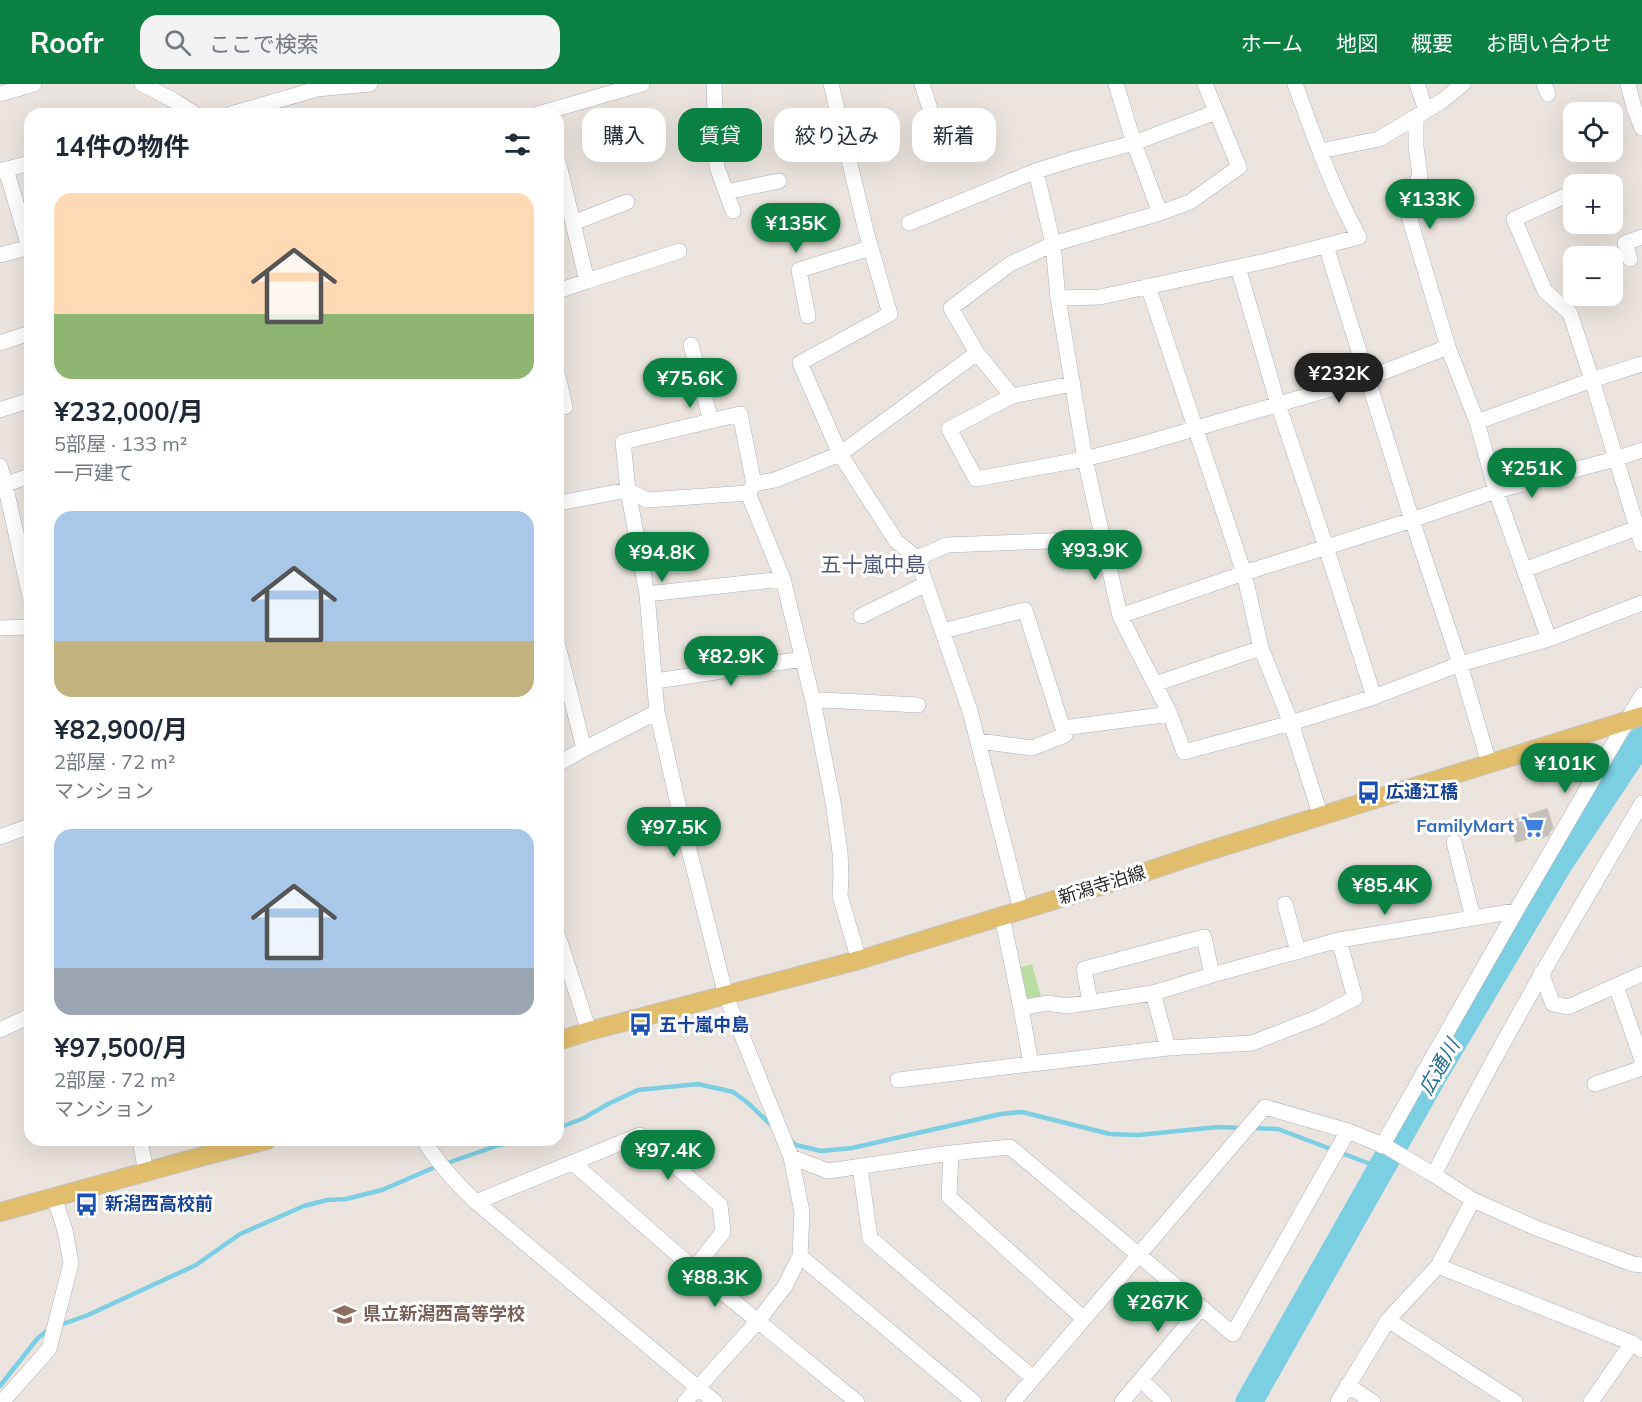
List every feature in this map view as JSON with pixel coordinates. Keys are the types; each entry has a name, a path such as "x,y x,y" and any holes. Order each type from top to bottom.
{"main road":[{"name":"新潟寺泊線","path":"564,1039 859,960 1634,719"},
{"path":"0,1212 243,1146"}],"street":[{"path":"0,94 34,84"},
{"path":"142,84 185,108"},
{"path":"252,108 317,89 370,84"},
{"path":"561,108 642,84"},
{"path":"714,84 717,167 733,211"},
{"path":"831,84 870,248 890,314 800,363 840,454 896,541 917,558 970,711 1022,910"},
{"path":"922,84 930,108"},
{"path":"1116,84 1134,143 1160,213"},
{"path":"1012,396 977,353 951,308 1010,264 1053,244 1160,213 1190,201 1239,167 1205,84"},
{"path":"1058,298 1100,297 1238,267 1359,237 1345,212 1295,84"},
{"path":"1417,84 1421,114 1416,147 1420,176 1405,203 1448,347 1477,423 1496,491 1549,639"},
{"path":"1320,151 1379,139 1442,101 1463,84"},
{"path":"1628,84 1642,128"},
{"path":"909,223 1036,171 1134,143 1216,112"},
{"path":"24,165 3,170 24,230"},
{"path":"1036,171 1053,244 1058,298 1085,459 1120,616 1170,714 1184,752 1291,723 1374,697 1460,664 1549,639 1642,603"},
{"path":"726,192 779,181"},
{"path":"1563,197 1514,219 1545,291 1570,314 1615,459 1639,527 1642,544"},
{"path":"573,223 627,202"},
{"path":"564,209 573,223 587,281"},
{"path":"1630,259 1622,237 1642,237"},
{"path":"1326,246 1460,664 1489,763"},
{"path":"808,316 799,270 870,248"},
{"path":"0,255 24,249"},
{"path":"564,289 679,251"},
{"path":"1238,267 1278,404 1374,697"},
{"path":"1148,286 1244,573 1261,648 1291,723 1321,817"},
{"path":"0,343 24,335"},
{"path":"691,345 711,421"},
{"path":"1073,384 1012,396 949,429 976,479 1085,459 1195,429 1368,378 1448,347"},
{"path":"564,502 628,490 647,500 751,489 840,454 977,353"},
{"path":"1477,423 1642,364"},
{"path":"0,410 24,402"},
{"path":"564,403 565,407"},
{"path":"685,1402 758,1321 785,1286 800,1256 802,1212 790,1157 726,996 684,830 657,712 647,594 628,490 623,442 740,414 751,489 783,579 813,702 838,842 840,896 859,960"},
{"path":"1120,616 1496,491 1642,450"},
{"path":"0,466 24,571"},
{"path":"3,485 24,478"},
{"path":"1524,570 1639,527"},
{"path":"917,558 947,546 1103,539"},
{"path":"647,594 783,579"},
{"path":"861,616 926,584"},
{"path":"943,631 1024,610 1065,735 1032,748 978,741"},
{"path":"0,628 24,627"},
{"path":"1155,684 1261,648"},
{"path":"655,681 803,659"},
{"path":"564,673 584,749"},
{"path":"1384,1147 1516,911 1634,719 1642,695"},
{"path":"813,702 823,700 918,705"},
{"path":"564,761 657,712"},
{"path":"1063,728 1170,714"},
{"path":"1430,1173 1541,973 1642,802"},
{"path":"0,837 24,828"},
{"path":"1454,842 1473,918"},
{"path":"1285,904 1298,952"},
{"path":"1021,1008 1047,1003 1067,1006 1153,993 1339,940 1516,911"},
{"path":"1002,916 1031,1064"},
{"path":"1090,1002 1084,969 1204,937 1212,975"},
{"path":"898,1080 1168,1048 1252,1043 1319,1017 1355,998 1339,940"},
{"path":"564,954 589,1031"},
{"path":"1541,973 1553,1004 1568,1007 1642,974"},
{"path":"1616,986 1642,1060"},
{"path":"1153,993 1168,1048"},
{"path":"0,1030 24,1019"},
{"path":"1595,1084 1642,1068"},
{"path":"1013,1402 1265,1107 1348,1131 1384,1147 1473,1200 1536,1228 1633,1264 1642,1265"},
{"path":"790,1157 828,1171 1010,1147 1233,1334 1348,1131"},
{"path":"476,1202 640,1135 720,1205 723,1233 693,1269"},
{"path":"141,1146 146,1173"},
{"path":"428,1146 454,1181 476,1202 715,1402"},
{"path":"951,1153 949,1197 1083,1318"},
{"path":"573,1163 693,1269 857,1402"},
{"path":"860,1167 870,1238 1033,1378"},
{"path":"2,1402 50,1349 71,1263 65,1230 54,1197"},
{"path":"1338,1402 1388,1320 1438,1266 1473,1200"},
{"path":"800,1256 974,1402"},
{"path":"1438,1266 1637,1347 1592,1402"},
{"path":"1122,1402 1201,1308"},
{"path":"1388,1320 1515,1402"},
{"path":"1141,1380 1164,1402"},
{"path":"1347,1385 1373,1402"}],"green space":[{"path":"1032,964 1041,997 1026,998 1018,968"}],"building":[{"name":"FamilyMart","path":"1547,809 1553,828 1549,835 1516,842 1510,821"}],"waterway":[{"name":"広通川","path":"1249,1402 1434,1075 1559,864 1642,739"},
{"path":"564,1126 638,1090 698,1084 733,1092 775,1129"},
{"path":"791,1141 796,1145 821,1151 852,1148 1001,1114 1022,1112 1110,1134 1138,1135 1218,1127 1244,1128"},
{"path":"1252,1128 1278,1129 1381,1168"},
{"path":"60,1325 88,1315 196,1265 240,1234 304,1206 382,1190 433,1168 496,1146"},
{"path":"0,1386 37,1339 49,1329"}],"place":[{"name":"広通江橋","path":"1368,792"},
{"name":"FamilyMart","path":"1532,826"},
{"name":"五十嵐中島","path":"641,1025"},
{"name":"新潟西高校前","path":"87,1204"},
{"name":"県立新潟西高等学校","path":"345,1314"}],"district":[{"name":"五十嵐中島","path":"873,565"}]}
